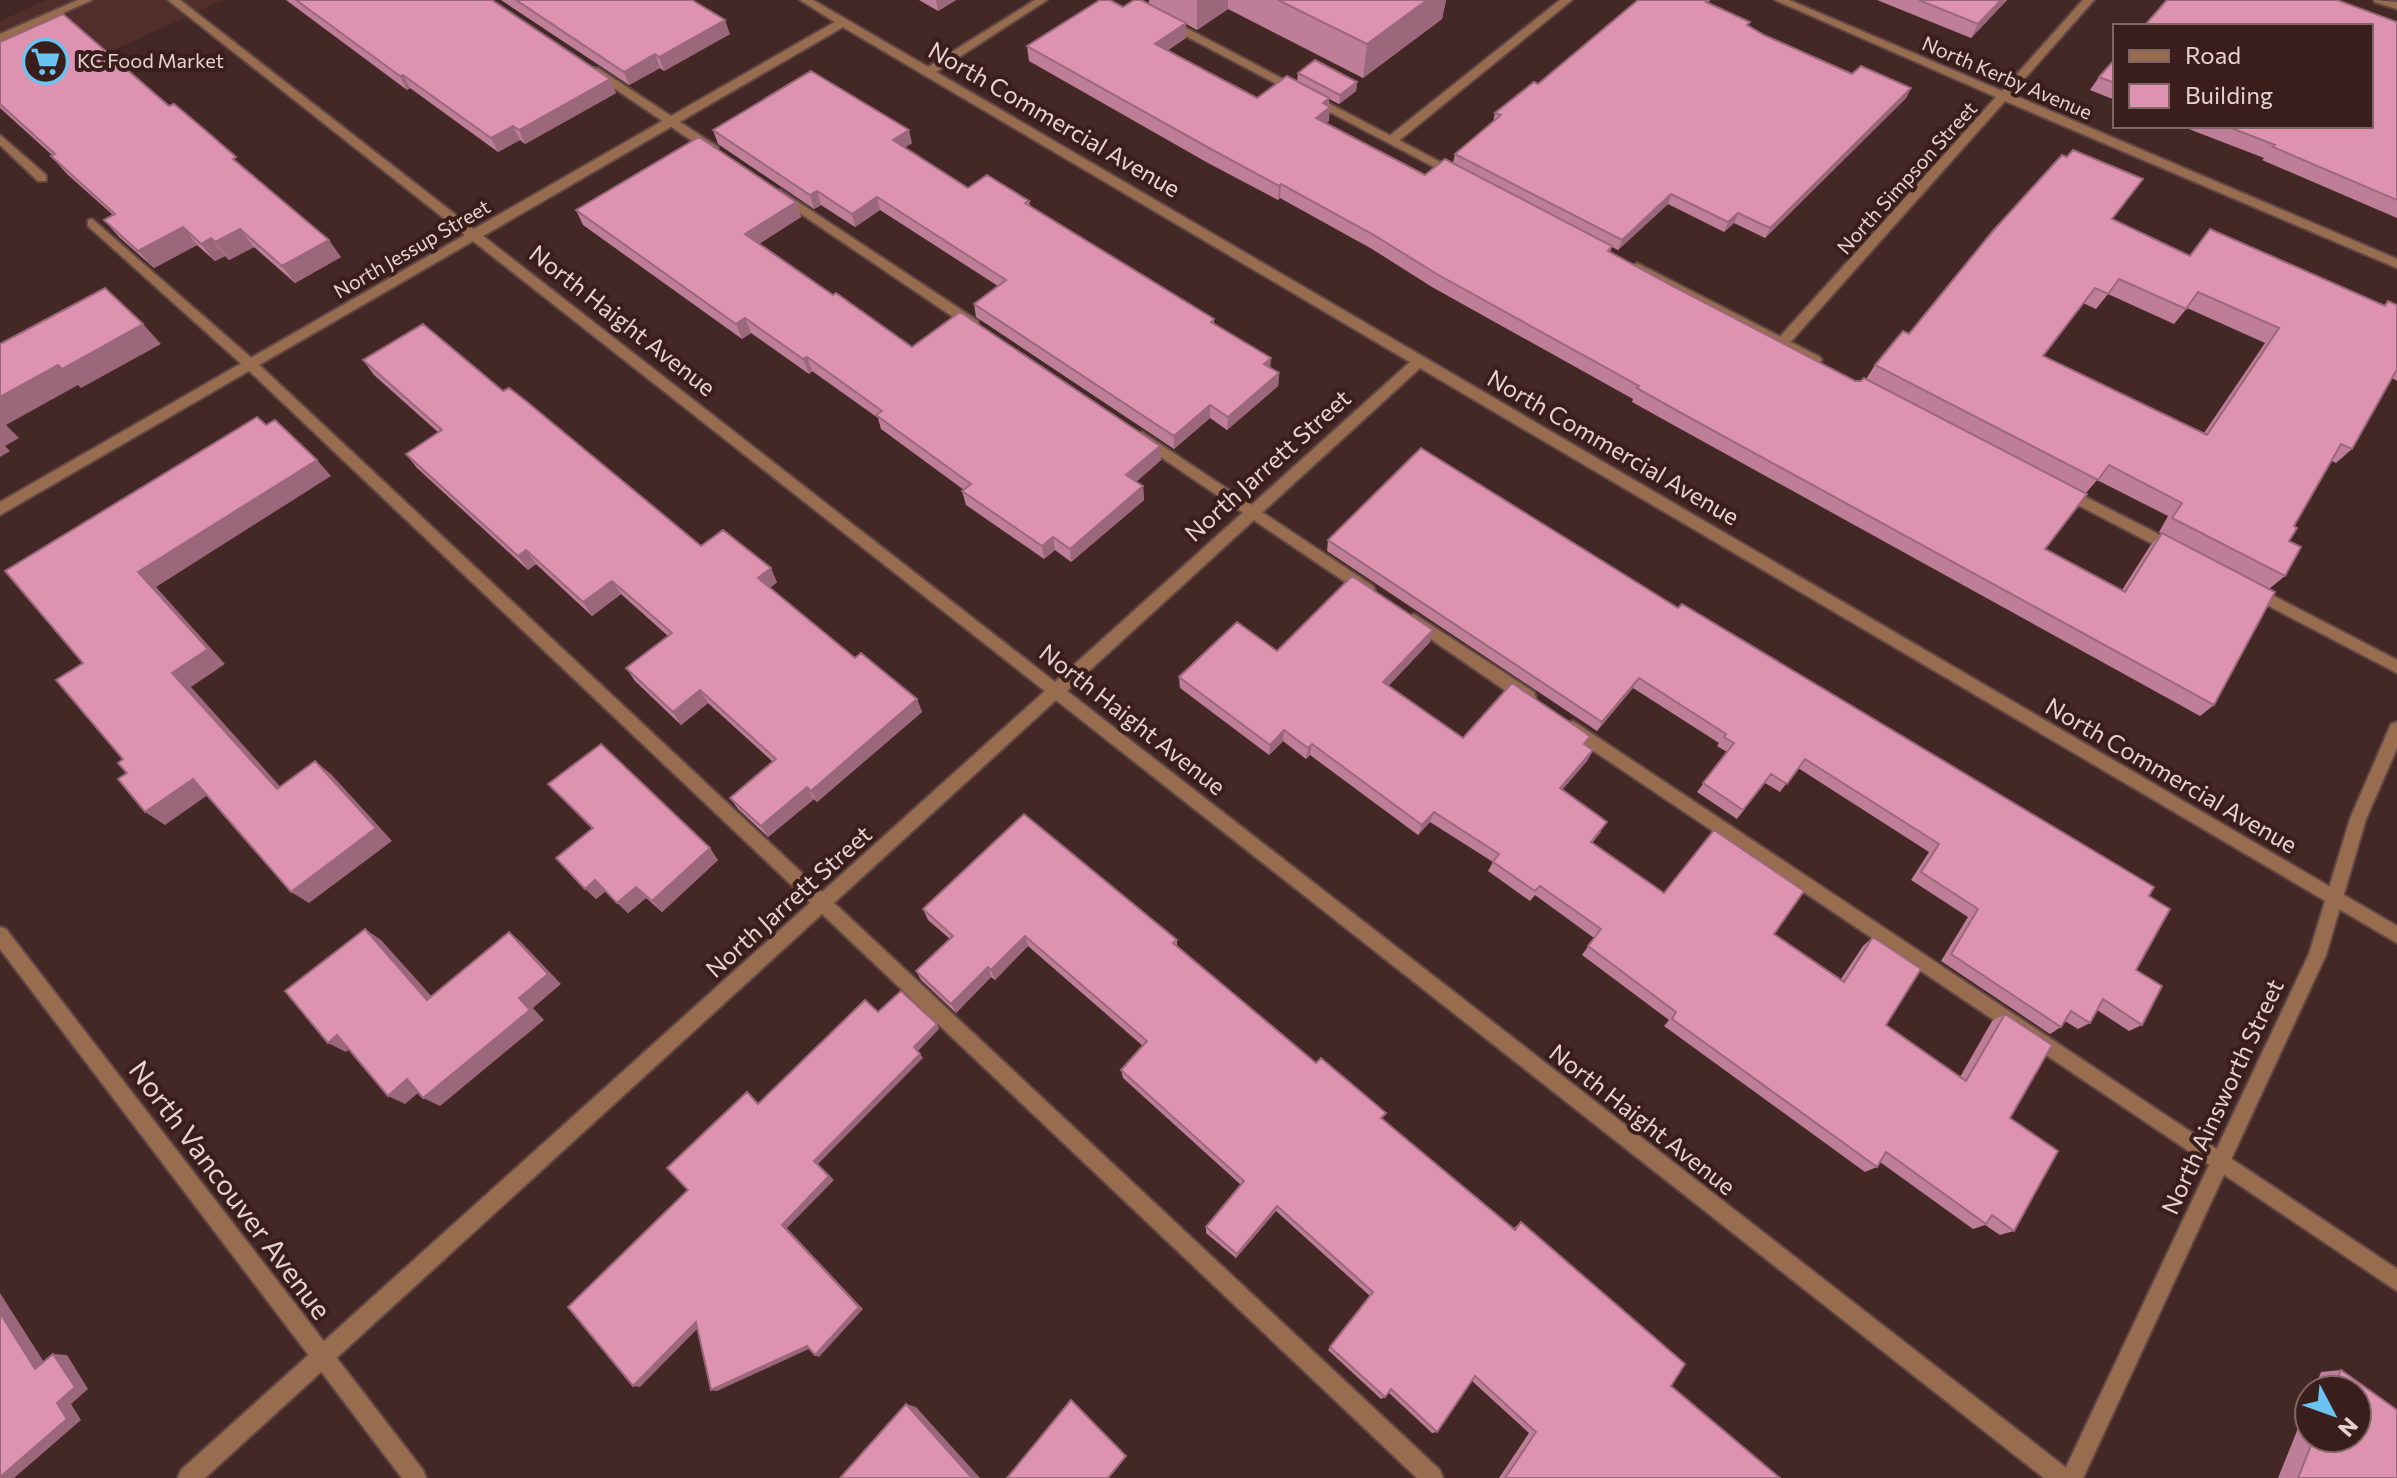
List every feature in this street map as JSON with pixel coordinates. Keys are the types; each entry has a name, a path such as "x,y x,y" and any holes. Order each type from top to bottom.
{"street":[{"path":"0,38 87,0"},
{"name":"North Haight Avenue","path":"173,0 2061,1478"},
{"name":"North Commercial Avenue","path":"805,0 2397,935"},
{"path":"928,72 1042,0"},
{"path":"1392,140 1567,0"},
{"name":"North Kerby Avenue","path":"1780,0 2397,264"},
{"name":"North Simpson Street","path":"1782,343 2089,0"},
{"path":"2379,0 2397,6"},
{"path":"1153,15 1475,183"},
{"name":"North Jessup Street","path":"0,509 843,22"},
{"path":"580,61 724,157"},
{"path":"0,139 42,178"},
{"path":"764,184 989,335"},
{"path":"92,223 251,365 1432,1478"},
{"path":"1629,263 1824,365"},
{"name":"North Jarrett Street","path":"189,1478 1420,360"},
{"path":"1134,432 2397,1281"},
{"path":"2048,483 2188,556"},
{"path":"2243,586 2397,667"},
{"name":"North Ainsworth Street","path":"2072,1478 2317,955 2358,819 2397,729"},
{"name":"North Vancouver Avenue","path":"0,935 415,1478"}],"shaded area":[{"path":"46,0 223,0 0,102 0,21"}],"building":[{"path":"296,0 492,0 610,79 519,130 513,126 491,138"},
{"path":"516,0 692,0 725,20 659,57 655,54 624,72"},
{"path":"1100,0 1110,0 1123,7 1134,0 1141,0 1186,23 1155,44 1257,98 1287,76 1329,98 1323,103 1330,107 1316,118 1425,175 1445,159 1612,246 1608,251 1667,283 1855,381 1864,378 2087,494 2045,549 2125,592 2162,533 2275,592 2214,705 1674,409 1374,235 1209,148 1027,46"},
{"path":"1278,0 1427,0 1367,44"},
{"path":"1638,0 1709,0 1706,2 1750,22 1747,25 1764,35 1852,74 1861,66 1911,88 1770,228 1738,213 1728,222 1671,194 1622,240 1455,154 1501,115 1495,113 1534,82 1538,84"},
{"path":"1919,0 2001,0 1978,24"},
{"path":"2167,0 2337,0 2397,22 2397,200 2231,128 2373,128 2373,24 2146,24"},
{"path":"63,14 169,106 174,104 205,130 236,157 233,159 329,240 282,266 240,229 215,242 211,238 201,244 183,227 138,251 104,220 115,214 0,104 0,42"},
{"path":"1315,60 1357,82 1340,95 1298,73"},
{"path":"2113,61 2113,82 2099,77"},
{"path":"811,71 909,130 893,140 968,188 987,175 1029,201 1025,203 1214,319 1211,322 1271,358 1264,364 1279,373 1228,417 1210,405 1174,436 974,304 1006,280 877,197 852,214 817,191 810,195 713,130"},
{"path":"699,137 796,202 745,234 912,347 960,312 1160,446 1126,475 1143,486 1070,549 1053,537 1042,546 962,491 971,484 876,415 882,411 807,357 803,359 745,318 736,324 576,210"},
{"path":"2073,150 2143,179 2112,219 2190,256 2210,229 2385,306 2388,301 2397,305 2397,369 2352,449 2341,444 2294,526 2297,528 2289,541 2301,547 2285,576 2172,518 2182,503 2109,465 2098,480 1875,365 1903,331 1909,334 1992,232 2062,155 2067,157","holes":["2119,279 2186,309 2198,292 2279,328 2207,435 2043,356 2095,288 2108,294"]},
{"path":"105,288 143,324 62,369 58,365 0,397 0,344"},
{"path":"423,324 503,391 509,388 526,401 701,546 723,530 771,568 758,578 855,658 861,653 917,699 811,791 807,787 761,826 730,798 776,759 700,690 673,712 626,668 672,633 612,581 583,602 526,550 518,556 406,454 442,430 363,360"},
{"path":"257,417 266,425 275,420 317,460 138,572 208,649 172,673 277,789 315,761 376,828 291,892 193,779 145,812 118,779 127,773 118,763 123,759 56,680 83,663 5,571"},
{"path":"1421,448 1678,608 1682,604 2154,887 2149,896 2170,909 2136,970 2162,986 2142,1025 2103,999 2090,1023 2071,1011 2061,1027 1951,954 1978,909 1921,872 1939,844 1805,759 1787,784 1771,774 1743,810 1703,783 1734,743 1724,737 1726,734 1639,678 1602,722 1328,540"},
{"path":"1352,576 1433,630 1383,682 1463,738 1512,683 1590,736 1584,744 1593,750 1560,788 1607,822 1591,842 1664,893 1714,830 1804,891 1774,934 1844,982 1873,937 1921,969 1886,1025 1966,1081 2005,1014 2052,1045 2010,1118 2058,1151 2014,1231 1992,1215 1986,1224 1886,1152 1877,1167 1672,1019 1676,1012 1588,946 1601,929 1540,886 1535,891 1493,862 1499,854 1434,812 1422,825 1312,744 1308,748 1284,730 1270,745 1179,677 1237,622 1277,651"},
{"path":"601,744 710,848 652,901 636,887 617,903 595,880 585,889 556,858 593,828 548,784"},
{"path":"1024,814 1177,940 1173,943 1316,1063 1321,1058 1386,1113 1381,1118 1515,1230 1521,1222 1685,1364 1671,1386 1780,1478 1505,1478 1536,1432 1475,1376 1437,1432 1391,1389 1385,1397 1330,1347 1373,1292 1277,1206 1237,1254 1206,1227 1244,1181 1121,1070 1147,1041 1025,936 951,1004 916,971 953,936 923,909"},
{"path":"365,929 427,1000 509,932 548,974 519,998 530,1010 423,1098 407,1079 388,1096 337,1035 328,1043 285,991"},
{"path":"901,991 937,1024 914,1047 920,1054 814,1161 829,1176 782,1225 859,1307 815,1355 807,1346 711,1390 696,1322 633,1386 568,1307 688,1190 667,1168 747,1092 758,1104 865,1000 878,1012"},
{"path":"0,1313 35,1369 53,1354 75,1387 57,1403 67,1419 0,1477"},
{"path":"2373,1393 2397,1410 2397,1478 2298,1478 2308,1454 2373,1454"},
{"path":"1071,1400 1126,1456 1108,1478 1007,1478"},
{"path":"906,1404 972,1478 840,1478"}],"place":[{"name":"KC Food Market","path":"46,61"}]}
